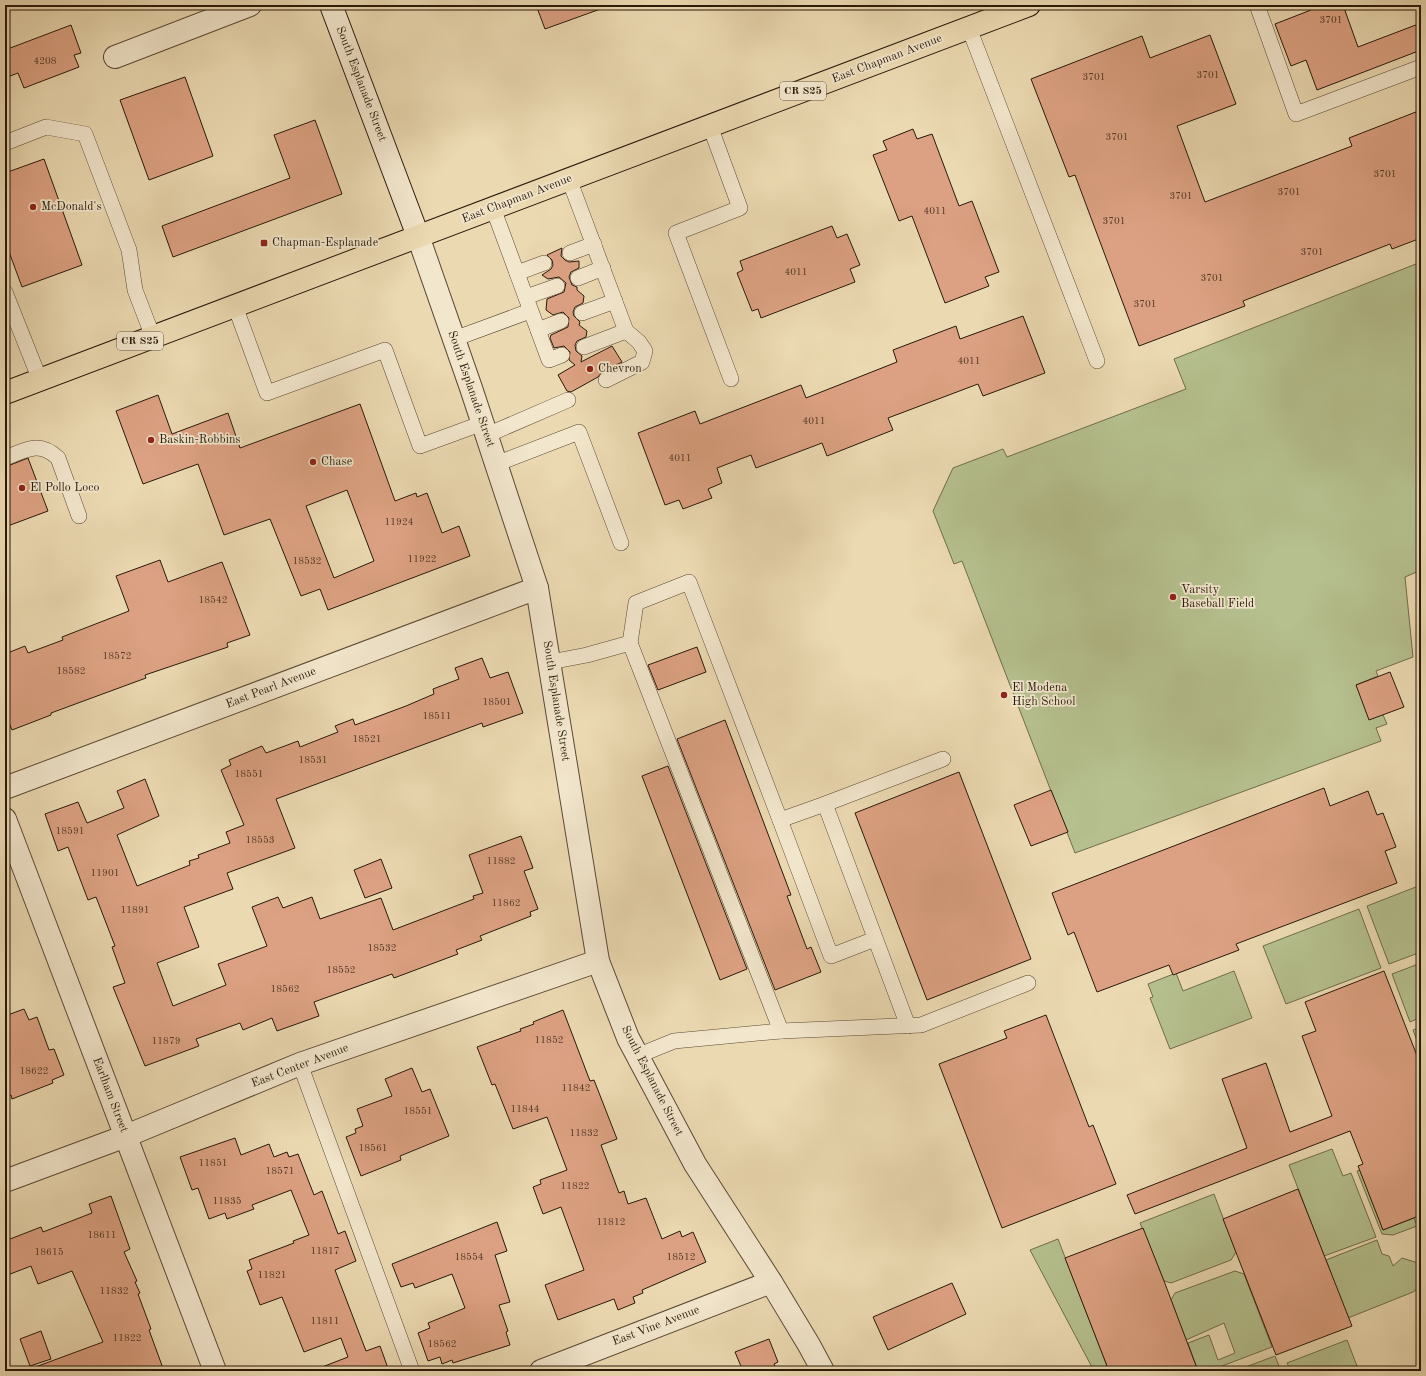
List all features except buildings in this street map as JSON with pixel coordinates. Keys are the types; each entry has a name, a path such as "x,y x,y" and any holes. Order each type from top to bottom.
{"main road":[{"name":"East Chapman Avenue","path":"5,393 1029,5"}],"street":[{"path":"115,57 250,5"},
{"name":"South Esplanade Street","path":"331,5 418,236 485,429 537,588 598,961 628,1038 695,1164 771,1282 823,1371"},
{"name":"East Pearl Avenue","path":"5,788 537,588"},
{"name":"Earlham Street","path":"5,819 215,1371"},
{"name":"East Center Avenue","path":"5,1181 126,1136 300,1064 598,961"},
{"name":"East Vine Avenue","path":"541,1371 771,1282"}],"lane":[{"path":"1256,5 1296,114 1421,66"},
{"path":"969,28 1097,361"},
{"path":"710,126 740,208 676,233 732,379"},
{"path":"5,143 46,127 85,134 129,250 135,290 152,337"},
{"path":"569,179 626,331 639,342 645,352 642,362 606,380"},
{"path":"493,208 549,360 562,355"},
{"path":"570,253 594,244"},
{"path":"517,273 544,263"},
{"path":"578,278 603,268"},
{"path":"454,339 528,304 557,286"},
{"path":"5,292 40,380"},
{"path":"582,313 615,301"},
{"path":"235,306 267,393 385,350 420,446 485,429 568,400"},
{"path":"538,330 561,321"},
{"path":"584,347 626,331"},
{"path":"496,464 579,432 621,543"},
{"path":"5,458 32,448 46,449 52,453 58,458 79,516"},
{"path":"781,1031 630,643 636,603 689,582 831,956 875,939"},
{"path":"550,662 587,655 630,643"},
{"path":"780,820 943,759"},
{"path":"825,804 908,1026"},
{"path":"637,1056 674,1041 781,1031 921,1025 1028,983"},
{"path":"300,1064 412,1371"}],"green space":[{"name":"Varsity Baseball Field","path":"1421,262 1421,570 1405,577 1413,657 1376,671 1378,676 1356,685 1383,715 1387,724 1376,728 1381,741 1075,853 962,561 954,564 933,511 953,468 1003,449 1007,457 1186,389 1174,359"},
{"path":"1421,885 1421,952 1389,964 1367,906"},
{"path":"1359,909 1381,968 1286,1004 1263,946"},
{"path":"1421,963 1421,1017 1410,1022 1392,974"},
{"path":"1234,971 1252,1018 1170,1049 1150,998 1153,997 1148,984 1176,973 1183,991"},
{"path":"1421,1027 1421,1051 1413,1030"},
{"path":"1332,1149 1343,1176 1351,1173 1376,1237 1324,1256 1289,1165"},
{"path":"1360,1170 1383,1230 1414,1218 1417,1226 1393,1235 1382,1234 1357,1171"},
{"path":"1214,1194 1236,1252 1231,1260 1171,1283 1164,1281 1140,1223"},
{"path":"1058,1239 1109,1371 1094,1371 1030,1250"},
{"path":"1377,1240 1382,1254 1389,1256 1393,1266 1402,1258 1421,1264 1421,1286 1413,1292 1348,1318 1326,1260"},
{"path":"1235,1271 1244,1274 1272,1347 1209,1371 1198,1371 1188,1343 1209,1335 1218,1360 1235,1353 1224,1323 1186,1340 1171,1300 1175,1293"},
{"path":"1347,1340 1357,1366 1344,1371 1291,1371 1287,1363"},
{"path":"1275,1356 1281,1371 1235,1371"}],"place":[{"name":"McDonald's","path":"33,207"},
{"name":"Chapman-Esplanade","path":"264,243"},
{"name":"Chevron","path":"590,369"},
{"name":"Baskin-Robbins","path":"151,440"},
{"name":"Chase","path":"313,462"},
{"name":"El Pollo Loco","path":"22,488"},
{"name":"Varsity Baseball Field","path":"1173,597"},
{"name":"El Modena High School","path":"1004,695"}]}
